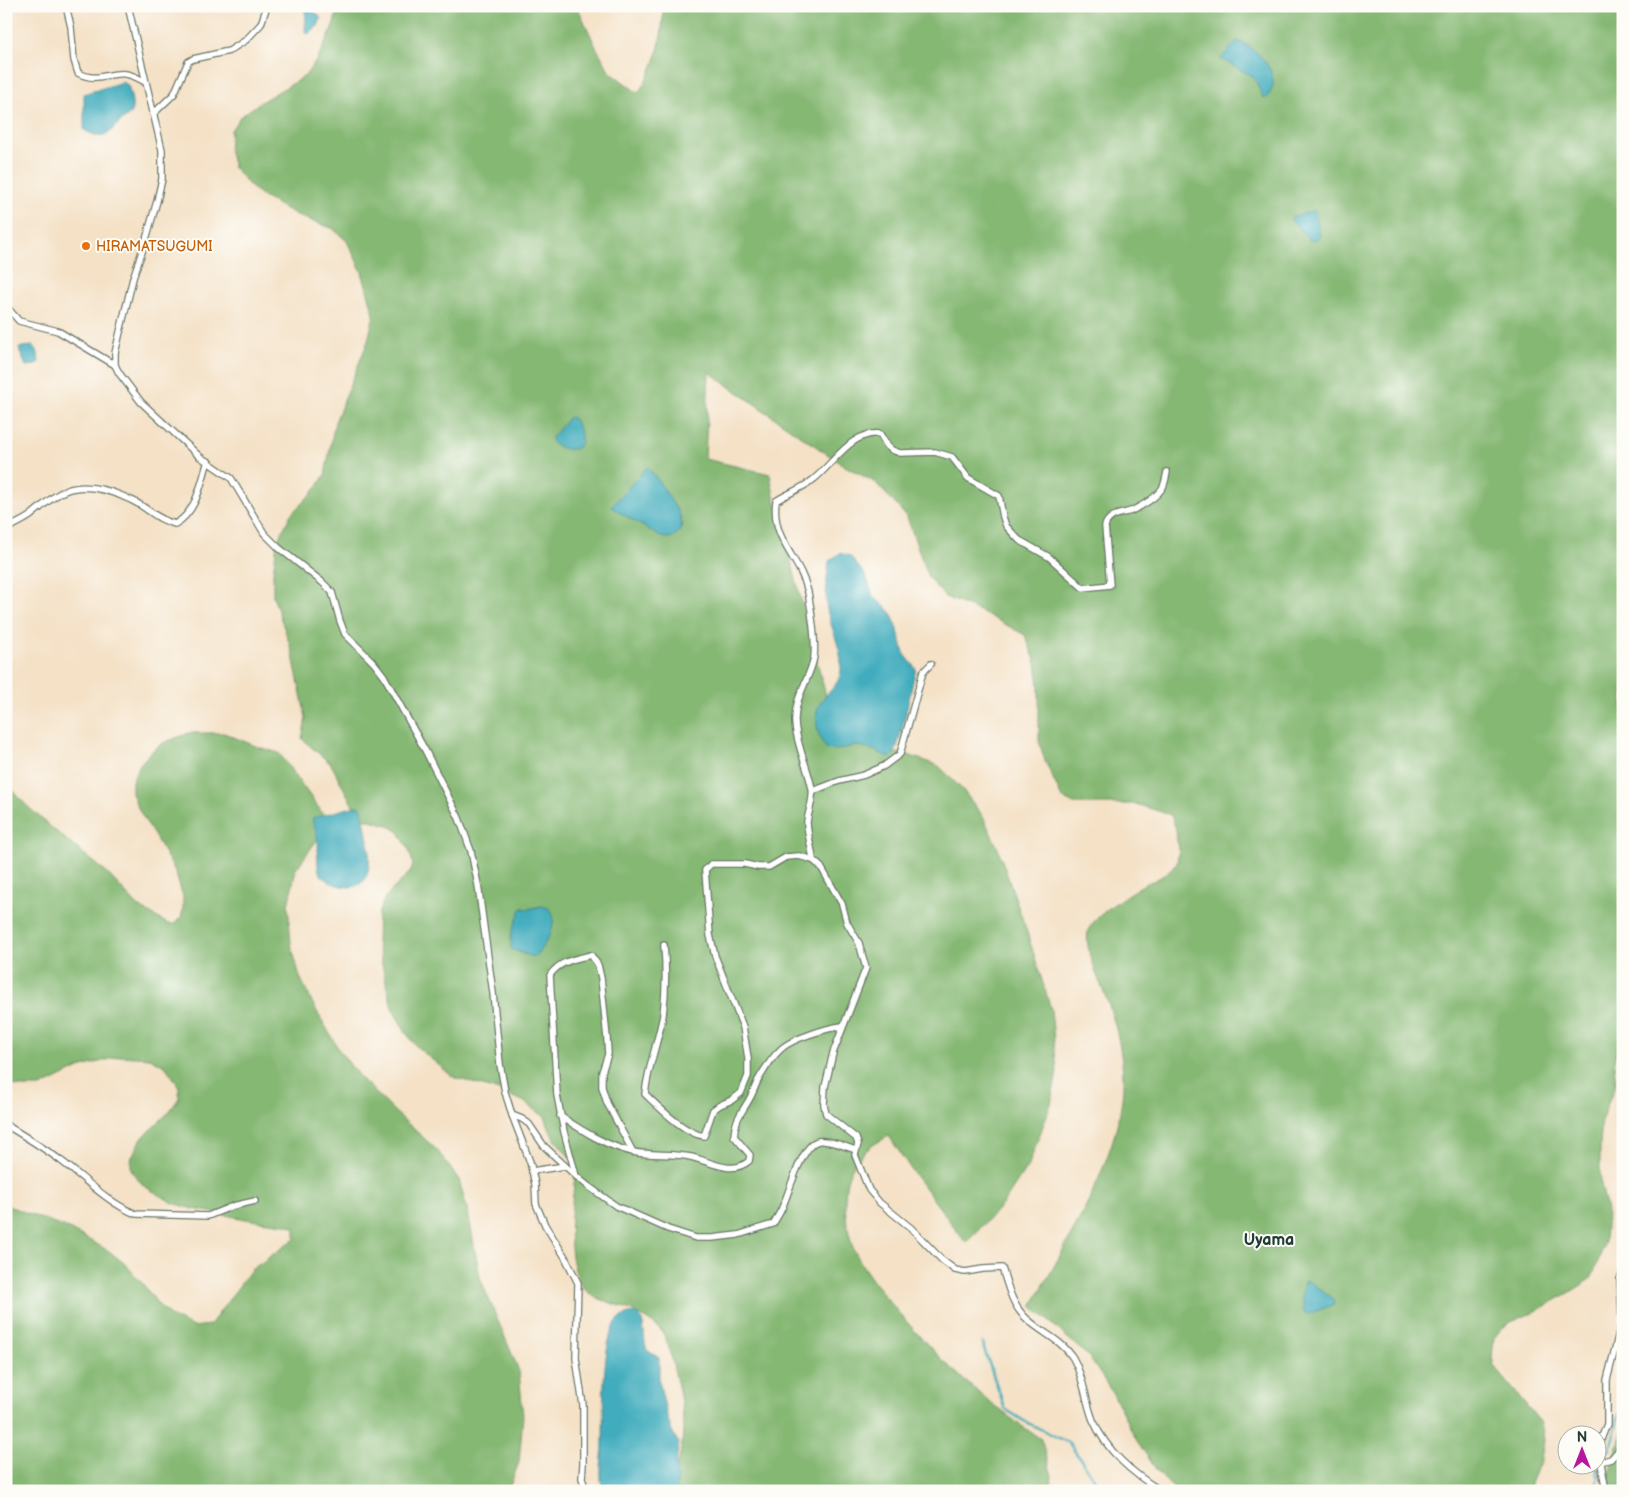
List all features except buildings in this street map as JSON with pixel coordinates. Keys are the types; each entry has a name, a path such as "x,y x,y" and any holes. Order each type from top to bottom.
{"street":[{"path":"66,6 72,27 74,60 78,72 86,77 98,78 107,75 127,74 145,82"},
{"path":"128,6 162,150 162,179 158,201 133,278 115,353 115,365 141,402 199,456 231,478 264,533 332,592 345,634 374,663 384,676 426,752 459,818 471,851 478,885 505,1092 532,1170 536,1204 545,1225 565,1257 578,1283 576,1358 583,1404 582,1478 586,1491"},
{"path":"153,114 174,94 188,62 193,59 229,51 246,40 261,24 267,6"},
{"path":"6,306 19,321 58,331 115,365"},
{"path":"813,860 807,824 813,791 795,722 797,702 814,656 812,618 808,592 800,569 783,544 778,530 775,514 776,501 813,480 844,448 862,438 875,433 880,434 887,446 900,453 935,452 952,457 968,478 999,496 1006,526 1019,540 1049,557 1083,588 1110,585 1106,535 1107,522 1113,516 1133,510 1158,494 1164,486 1167,472"},
{"path":"6,529 28,517 61,494 74,488 93,488 115,492 135,502 159,519 175,524 184,519 193,504 208,461"},
{"path":"813,791 838,781 864,775 884,766 900,754 923,672 931,664"},
{"path":"664,945 666,965 663,1014 647,1075 645,1094 663,1111 696,1135 704,1136 713,1110 741,1093 748,1076 748,1058 743,1027 715,956 710,935 705,870 711,864 746,864 769,867 786,857 799,856 813,860 821,867 842,904 847,922 859,943 866,968 842,1026 829,1070 825,1086 824,1105 826,1114 856,1138 858,1144 856,1150 857,1163 869,1190 880,1203 911,1228 942,1260 955,1270 966,1272 1002,1268 1015,1305 1026,1319 1065,1347 1074,1359 1093,1419 1103,1438 1118,1458 1130,1469 1161,1491"},
{"path":"576,1176 560,1116 557,1094 550,976 556,967 573,959 590,955 598,965 601,978 608,1054 602,1072 602,1087 607,1103 633,1152"},
{"path":"560,1116 585,1132 633,1152 660,1156 690,1157 722,1167 743,1166 749,1162 750,1155 734,1136 735,1123 759,1078 770,1062 782,1047 831,1028 842,1026"},
{"path":"512,1115 529,1124 544,1146 565,1166 616,1206 696,1238 738,1235 773,1224 793,1183 796,1169 813,1143 819,1140 840,1144 856,1150"},
{"path":"6,1125 65,1163 93,1187 129,1212 136,1214 208,1216 234,1206 255,1201"},
{"path":"532,1170 565,1166"},
{"path":"1606,1426 1607,1380 1622,1321 1620,1279 1623,1272"},
{"path":"1606,1460 1611,1459 1623,1445"},
{"path":"1602,1474 1606,1491"}],"green space":[{"path":"339,6 577,6 610,72 638,93 650,73 658,52 662,30 663,6 1623,6 1623,1035 1619,1041 1614,1064 1616,1083 1602,1119 1600,1180 1607,1211 1605,1241 1591,1279 1534,1312 1511,1322 1501,1329 1494,1338 1492,1357 1494,1366 1541,1423 1544,1440 1541,1459 1528,1491 1176,1491 1160,1475 1137,1441 1112,1392 1089,1357 1032,1306 1092,1194 1105,1163 1122,1103 1123,1075 1119,1041 1110,1008 1094,968 1088,946 1087,937 1089,929 1103,913 1119,901 1141,886 1161,877 1177,864 1179,847 1176,829 1171,815 1136,804 1074,804 1062,798 1045,761 1039,741 1039,686 1036,663 1025,635 982,612 945,597 928,577 907,517 876,483 845,466 709,372 705,459 770,474 825,692 837,723 862,746 908,755 939,766 962,789 982,815 997,846 1051,1009 1057,1072 1051,1104 1029,1164 1003,1204 966,1243 912,1171 889,1136 867,1149 854,1165 848,1179 845,1200 847,1223 852,1245 859,1260 874,1282 906,1322 960,1376 999,1409 1041,1439 1052,1476 1050,1491 668,1491 682,1445 683,1416 670,1350 664,1336 658,1327 638,1314 604,1301 582,1287 574,1266 570,1237 576,1165 553,1137 545,1117 523,1101 499,1091 453,1077 417,1047 406,1033 392,1008 377,942 378,914 385,897 411,871 413,864 409,850 399,832 388,825 359,817 331,764 302,739 306,718 292,651 273,596 273,573 277,542 291,514 314,491 325,475 335,422 368,341 374,314 362,272 347,241 332,228 303,218 263,197 234,168 229,149 231,130 240,117 259,103 305,76 319,57 334,23","holes":["652,472 679,513 682,523 659,536 619,512","541,906 553,919 552,930 525,955 515,950 522,908 529,909"]},
{"path":"189,733 224,733 258,747 279,753 331,825 296,869 288,905 291,944 300,977 339,1050 358,1075 437,1150 459,1180 468,1212 480,1278 519,1371 523,1416 519,1462 508,1491 6,1491 6,1205 71,1230 109,1251 125,1264 170,1316 193,1327 210,1325 251,1270 295,1239 295,1228 286,1224 251,1220 173,1203 144,1186 136,1177 131,1169 131,1159 140,1140 169,1112 179,1098 179,1087 165,1066 150,1058 120,1056 79,1068 41,1087 22,1087 6,1084 6,783 25,804 53,829 105,871 139,907 168,924 174,924 181,917 183,911 183,896 174,869 139,810 132,793 132,781 140,764 153,750 163,743"},
{"path":"1623,1430 1623,1491 1603,1491"}],"water":[{"path":"306,9 318,14 321,19 318,26 308,34 305,32"},
{"path":"1237,41 1245,44 1261,56 1267,64 1273,82 1272,90 1266,98 1263,98 1254,77 1221,59"},
{"path":"122,82 128,85 132,100 130,114 107,134 100,136 84,130 84,94"},
{"path":"1315,210 1320,236 1310,240 1291,218"},
{"path":"33,346 38,353 39,362 36,365 26,366 19,348"},
{"path":"569,417 573,418 580,431 581,441 575,449 566,449 558,446 551,439"},
{"path":"647,467 658,480 679,513 682,523 681,529 671,537 659,536 611,507"},
{"path":"840,553 850,556 866,576 873,596 891,612 904,653 916,669 902,731 891,758 860,746 829,750 823,744 818,733 816,719 818,709 825,696 835,685 841,670 840,656 827,610 826,597 829,561"},
{"path":"360,806 362,809 367,833 369,861 367,873 362,882 352,887 337,885 329,882 320,874 318,840 312,818"},
{"path":"541,906 549,908 553,914 552,930 543,946 533,957 511,949 511,935 522,908 529,909"},
{"path":"1308,1281 1334,1299 1335,1304 1309,1314 1304,1313 1302,1294 1304,1282"},
{"path":"637,1313 642,1321 647,1350 659,1358 659,1381 667,1416 672,1432 679,1443 676,1463 677,1491 603,1491 601,1472 603,1396 609,1342 613,1328 619,1319 628,1314"}],"waterway":[{"path":"982,1343 1005,1409 1024,1421 1069,1443 1103,1491"},
{"path":"1594,1491 1599,1479 1596,1466 1610,1449 1623,1401"}],"place":[{"name":"HIRAMATSUGUMI","path":"86,246"}],"district":[{"name":"Uyama","path":"1269,1239"}]}
